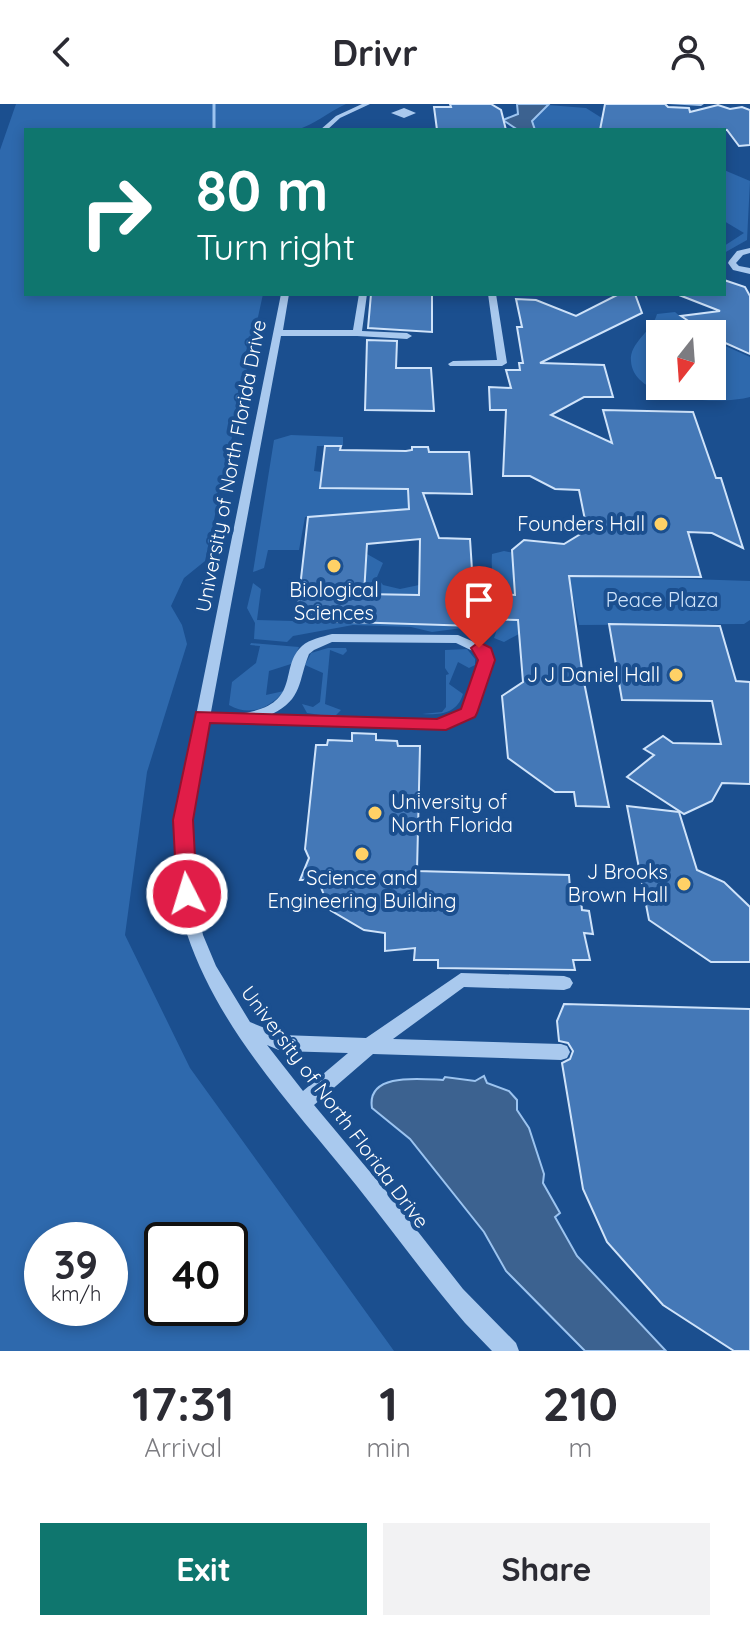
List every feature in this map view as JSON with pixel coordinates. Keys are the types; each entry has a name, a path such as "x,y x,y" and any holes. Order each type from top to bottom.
{"street":[{"path":"325,128 338,117 367,104"},
{"path":"671,104 701,104"},
{"path":"386,107 398,110"},
{"path":"750,250 740,253 732,263 736,268 750,271"},
{"name":"University of North Florida Drive","path":"285,296 183,820 187,894 195,933 214,979 245,1027 499,1348"},
{"path":"357,333 363,296"},
{"path":"453,364 502,363 492,296"},
{"path":"278,333 407,336"},
{"path":"202,716 247,719 316,723 439,725 468,713 486,660 485,652 458,639 332,638 318,641 301,653 290,695 274,707 247,719"},
{"path":"290,695 299,713 316,723"},
{"path":"303,1103 370,1045 461,980 564,983"},
{"path":"245,1027 281,1043 561,1052"}],"green space":[{"path":"16,104 346,104 301,128 24,128 24,296 263,296 205,561 184,578 171,606 182,625 187,644 147,772 125,935 190,1068 394,1351 0,1351 0,150"},
{"path":"548,105 586,108 605,120 629,128 534,128 531,122"},
{"path":"726,171 750,181 747,240 726,252 726,245 744,233 726,222"},
{"path":"675,312 684,320 655,320 657,314"},
{"path":"646,332 646,385 636,375 631,361 637,342"},
{"path":"726,346 750,357 750,397 720,401 701,400 726,400"},
{"path":"291,435 343,437 343,446 317,446 314,471 322,472 321,488 405,489 411,491 427,508 305,517 299,550 268,550 264,568 253,572 274,440"},
{"path":"504,551 519,554 512,558 519,634 504,642 494,638 500,603 493,578 492,554"},
{"path":"367,554 383,563 377,577 383,585 400,589 419,585 419,595 364,594"},
{"name":"Peace Plaza","path":"600,576 750,581 750,620 744,624 579,625 569,578"},
{"path":"253,583 261,589 257,620 475,626 475,621 493,622 488,635 462,628 432,632 411,627 353,625 293,636 287,642 254,639 255,623 247,608"},
{"path":"251,643 299,647 291,664 269,671 266,695 284,691 259,709 237,709 229,705 232,682 256,663 260,646"},
{"path":"328,648 346,648 347,651 343,655 330,650 325,704 341,710 334,717 307,713 302,704 313,707 320,702 323,673 305,665 311,653"},
{"path":"467,649 475,659 475,665 469,668 458,662 449,684 463,694 457,706 447,712 422,714 442,712 446,707 446,675 449,674 445,668 445,650"}],"shaded area":[{"path":"517,104 549,104 532,121 534,128 515,128 503,120 518,114"},
{"path":"484,1076 487,1083 509,1091 517,1100 517,1110 529,1128 544,1174 543,1183 560,1213 555,1217 577,1256 666,1351 585,1351 506,1271 484,1232 410,1139 372,1108 372,1096 377,1088 386,1083 409,1079 443,1080 445,1077 475,1081"}],"building":[{"path":"450,104 491,104 501,110 506,128 437,128 434,107 451,107"},
{"path":"605,104 665,104 668,107 689,108 690,112 718,105 750,110 750,145 739,146 726,128 600,128"},
{"path":"726,281 745,287 750,296 750,354 726,343 726,320 687,320 681,316 720,311 682,296 726,296"},
{"path":"371,296 432,296 432,332 368,328"},
{"path":"615,296 636,296 642,313 540,363 604,365 613,397 584,397 551,415 612,443 603,410 693,412 716,478 721,478 743,548 712,533 688,532 701,577 569,576 583,677 609,807 576,806 574,792 555,792 508,758 502,696 523,682 518,620 475,619 475,626 317,621 318,614 297,614 308,517 409,509 408,489 320,488 325,446 341,446 340,450 406,451 412,450 412,447 428,447 429,452 469,452 472,494 423,493 439,538 470,539 473,585 484,586 484,593 515,595 512,550 524,540 564,544 587,530 579,490 555,489 530,476 503,476 506,410 490,410 489,387 511,388 506,370 520,370 519,363 523,363 517,327 522,327 516,299 536,300 576,316","holes":["420,539 419,595 364,594 367,544"]},
{"path":"367,340 397,341 396,368 431,368 434,411 365,410"},
{"path":"609,624 720,626 736,681 750,682 750,784 722,783 712,801 684,814 627,777 654,755 644,749 663,736 673,743 721,744 712,701 622,700"},
{"name":"Science and Engineering Building","path":"352,733 376,734 376,740 397,741 398,746 420,746 417,871 569,875 570,889 580,889 582,910 589,911 593,934 584,933 590,960 573,960 575,970 438,968 438,960 414,960 415,948 385,951 385,933 364,930 330,910 318,880 300,880 309,858 305,849 316,745 327,745 328,740 352,741"},
{"name":"J Brooks Brown Hall","path":"627,806 679,812 697,870 724,882 750,907 750,962 711,962 649,920"},
{"path":"564,1004 750,1009 750,1351 734,1351 663,1305 607,1242 583,1189 562,1063 570,1059 573,1051 568,1043 559,1041 557,1021"}],"waterway":[{"path":"214,104 214,128"}],"place":[{"name":"Founders Hall","path":"661,524"},
{"name":"Biological Sciences","path":"334,566"},
{"name":"J J Daniel Hall","path":"676,675"},
{"name":"University of North Florida","path":"375,813"},
{"name":"Science and Engineering Building","path":"362,854"},
{"name":"J Brooks Brown Hall","path":"684,884"}],"route":[{"path":"187,894 183,820 202,716 316,723 439,725 468,713 486,660 485,652 479,648"}]}
